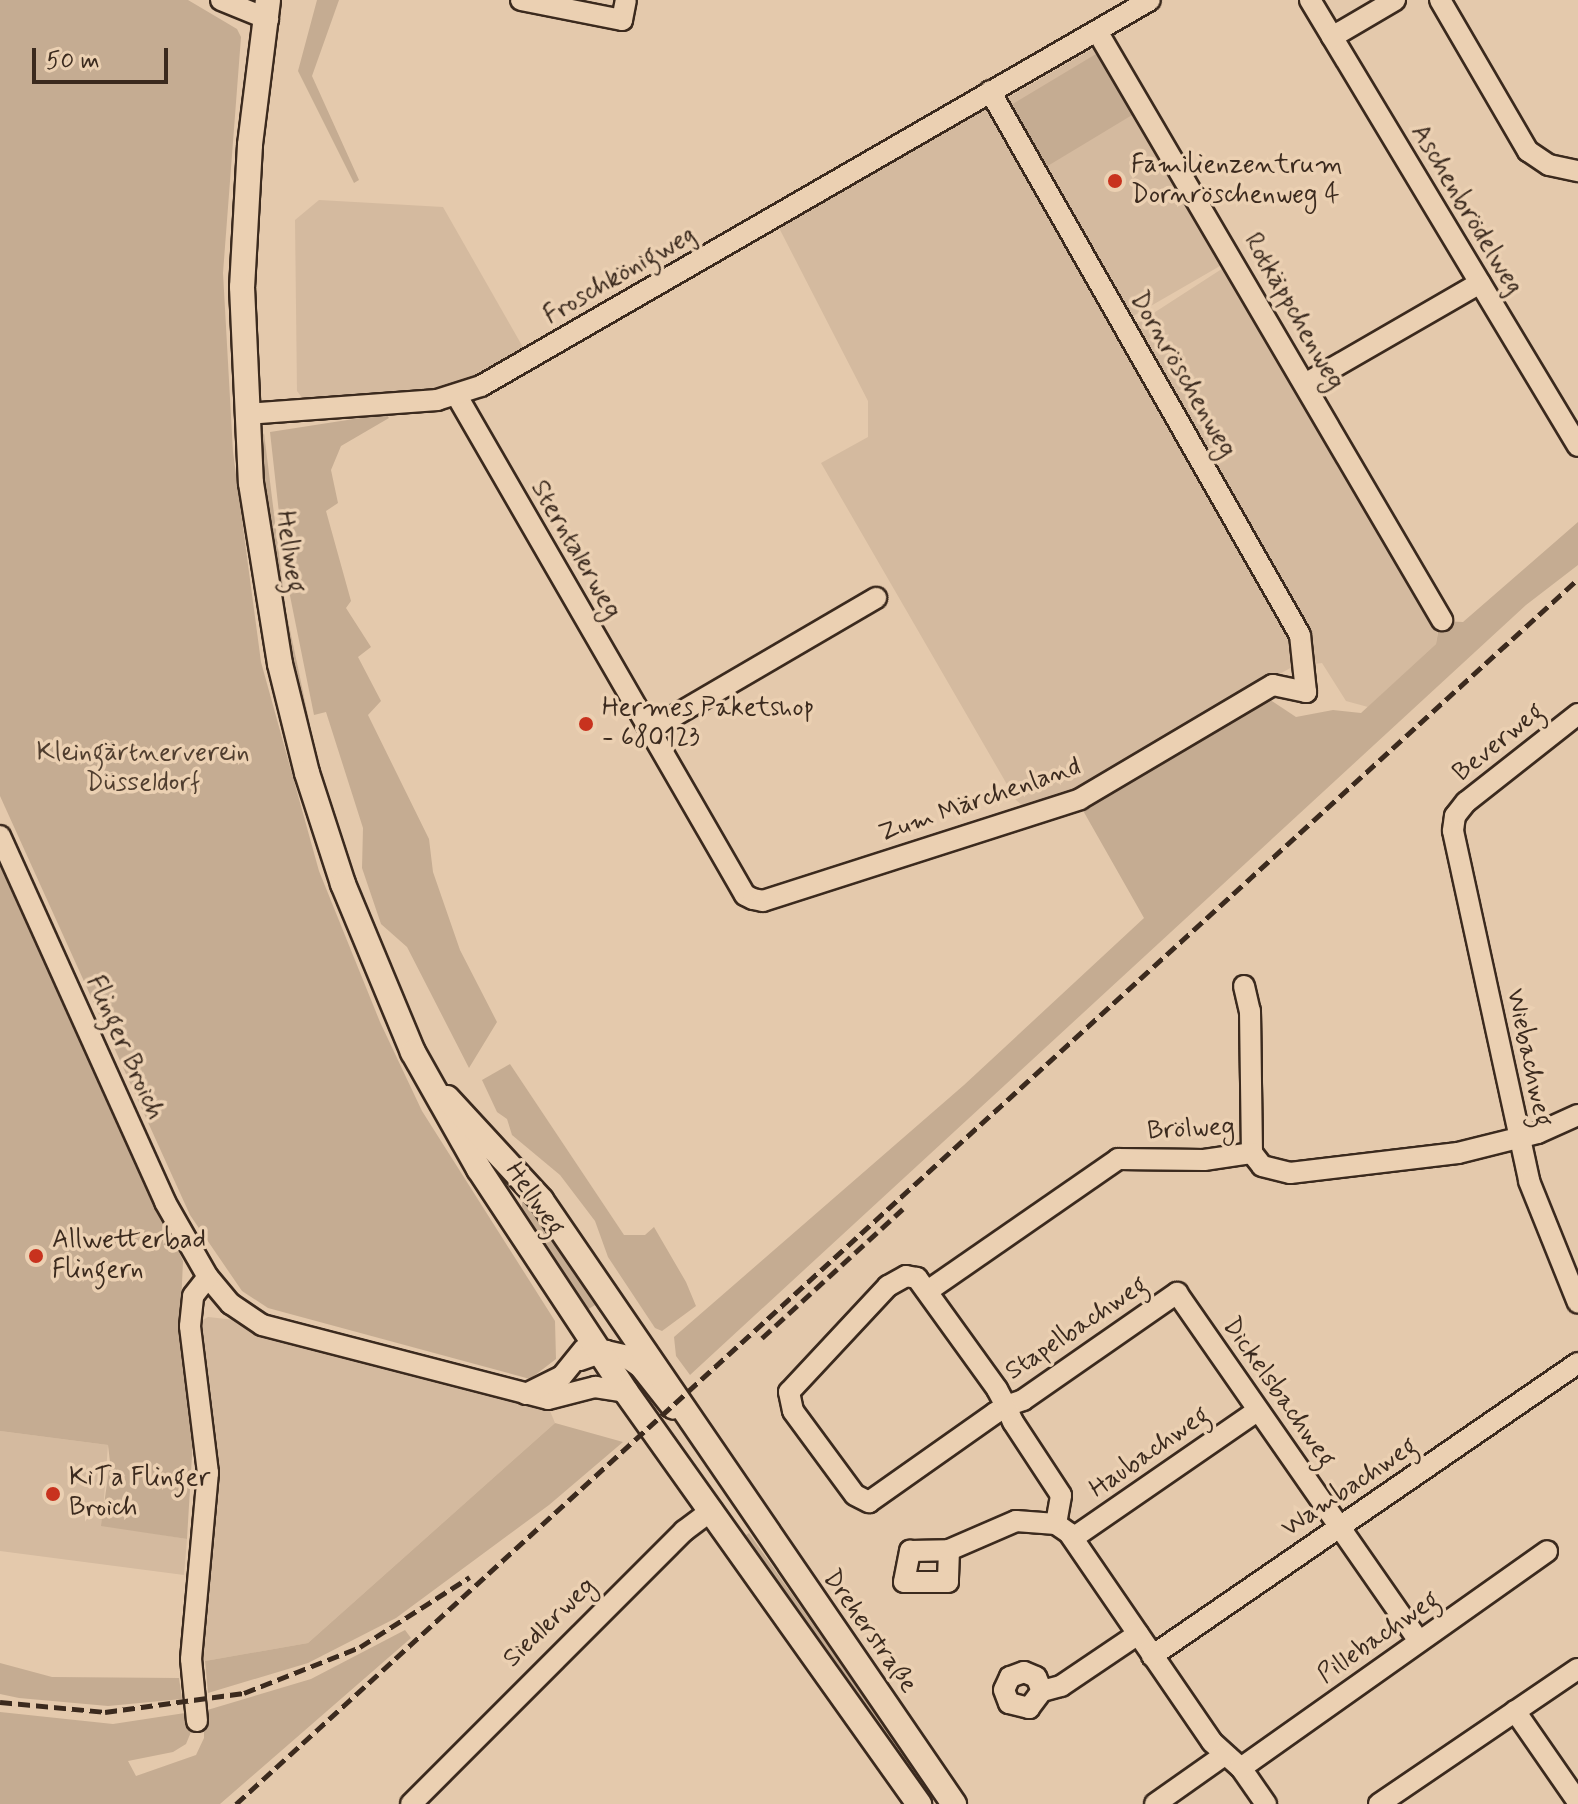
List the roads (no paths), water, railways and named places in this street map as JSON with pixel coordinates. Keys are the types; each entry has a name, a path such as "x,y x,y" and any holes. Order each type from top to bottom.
{"main road":[{"name":"Hellweg","path":"271,7 250,145 243,271 246,414 274,634 307,773 367,947 426,1076 479,1169 584,1322 600,1356 712,1510"},
{"name":"Hellweg","path":"426,1076 524,1179 613,1304 738,1492"},
{"name":"Siedlerweg","path":"712,1510 738,1492"},
{"name":"Dreherstraße","path":"738,1492 948,1796"},
{"path":"712,1510 919,1804 948,1796"}],"street":[{"path":"221,0 271,7"},
{"path":"521,0 624,10"},
{"name":"Froschkönigweg","path":"246,414 457,396 589,327 1150,0"},
{"name":"Aschenbrödelweg","path":"1310,0 1578,446"},
{"path":"1332,37 1395,0"},
{"path":"1440,0 1528,151 1549,165 1578,171"},
{"name":"Rotkäppchenweg","path":"1097,31 1442,620"},
{"name":"Dornröschenweg","path":"990,91 1300,635 1306,692"},
{"path":"1305,384 1480,283"},
{"name":"Sterntalerweg","path":"457,396 745,895"},
{"path":"650,730 876,598"},
{"name":"Zum Märchenland","path":"745,895 763,901 1058,807 1273,685 1306,692"},
{"name":"Beverweg","path":"1455,816 1578,714"},
{"name":"Wiebachweg","path":"1455,816 1453,831 1519,1139 1540,1216 1578,1303"},
{"name":"Flinger Broich","path":"0,836 165,1202 208,1277 231,1304 262,1325 526,1394 554,1399 595,1387"},
{"path":"1244,986 1250,1011 1252,1153"},
{"name":"Brölweg","path":"929,1290 1118,1159 1204,1160 1252,1153 1262,1166 1290,1173 1458,1153 1519,1139 1578,1115"},
{"name":"Stapelbachweg","path":"1006,1406 929,1290 906,1276 888,1286 789,1392 793,1411 855,1495 869,1502 1006,1406 1177,1293"},
{"path":"197,1721 191,1659 208,1473 190,1326 193,1296 208,1277"},
{"name":"Dickelsbachweg","path":"1177,1293 1419,1641"},
{"path":"613,1304 595,1387 626,1392"},
{"path":"526,1394 600,1356"},
{"name":"Hellweg","path":"600,1356 635,1362 698,1435"},
{"name":"Wambachweg","path":"1152,1656 1578,1363"},
{"path":"1006,1406 1061,1495 1056,1524"},
{"name":"Haubachweg","path":"1073,1538 1257,1411"},
{"name":"Siedlerweg","path":"411,1804 607,1606 712,1510"},
{"path":"949,1550 1016,1521 1056,1524 1073,1538 1223,1756 1241,1768 1266,1804"},
{"name":"Pillebachweg","path":"1241,1768 1547,1551"},
{"path":"1042,1691 1061,1686 1138,1634"},
{"path":"1379,1804 1406,1797 1515,1711 1578,1669"},
{"path":"1515,1711 1578,1802"},
{"path":"1155,1804 1223,1756"}],"railway":[{"path":"236,1804 1578,579"},
{"path":"762,1338 903,1209"},
{"path":"0,1702 105,1712 244,1693 360,1647 470,1577"}],"place":[{"name":"Familienzentrum Dornröschenweg 4","path":"1115,181"},
{"name":"Hermes Paketshop - 680123","path":"586,724"},
{"name":"Allwetterbad Flingern","path":"36,1256"},
{"name":"KiTa Flinger Broich","path":"53,1494"}],"park label":[{"name":"Kleingärtnerverein Düsseldorf","path":"143,769"}]}
